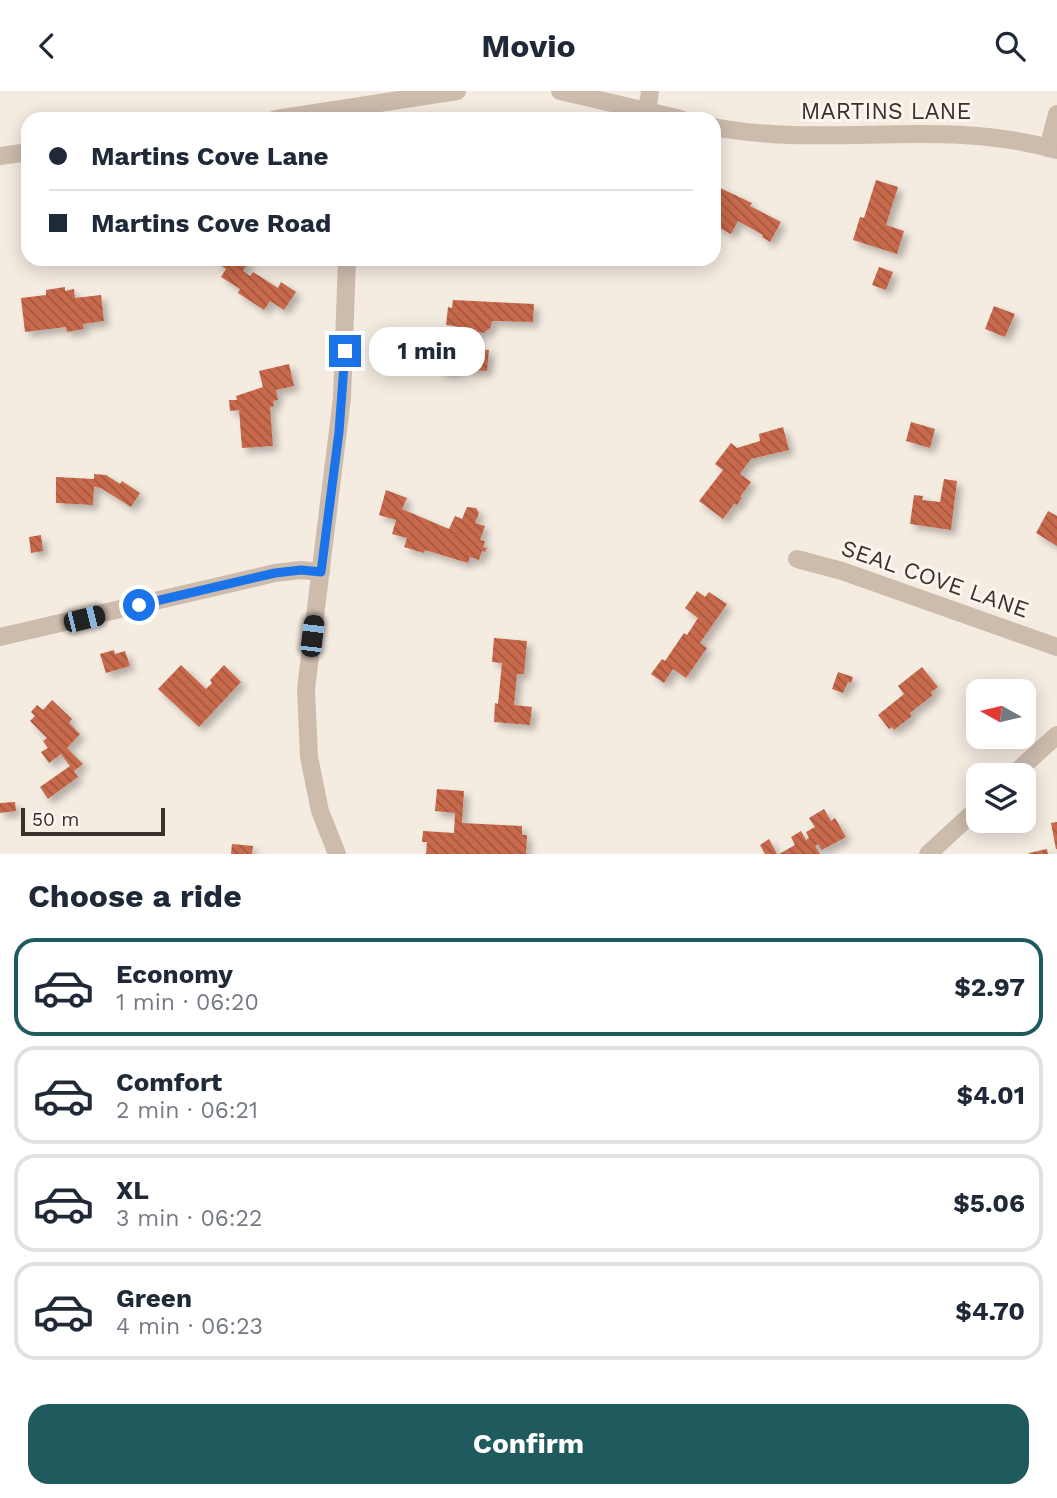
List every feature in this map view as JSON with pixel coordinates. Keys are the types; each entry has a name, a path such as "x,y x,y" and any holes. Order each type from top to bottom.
{"street":[{"path":"354,112 457,91"},
{"path":"560,91 650,112"},
{"path":"646,111 650,91"},
{"path":"1053,149 1057,114"},
{"name":"MARTINS LANE","path":"721,128 786,135 956,133 1053,149"},
{"path":"0,156 21,153"},
{"path":"337,854 320,811 309,757 306,689 342,398 347,266"},
{"name":"SEAL COVE LANE","path":"797,559 842,571 1057,647"},
{"path":"0,637 275,573 301,570 321,572"},
{"path":"1026,763 1057,735"},
{"path":"928,854 966,819"}],"building":[{"path":"876,180 898,187 886,225 904,231 897,254 853,240 860,217 864,218"},
{"path":"721,188 752,203 750,206 781,222 770,242 738,221 731,234 721,229"},
{"path":"222,266 246,266 243,271 250,276 253,272 278,288 281,282 296,292 284,310 270,301 264,310 238,293 240,289 221,277 226,269"},
{"path":"879,267 893,272 886,290 872,285"},
{"path":"65,287 65,291 74,289 75,298 101,295 104,321 83,324 84,329 67,332 66,327 25,332 21,298 46,295 46,290"},
{"path":"453,300 534,304 533,322 492,321 491,327 484,333 478,332 476,349 489,350 487,371 458,369 458,373 439,372 440,354 447,354 447,347 455,348 457,326 446,325 448,307 452,308"},
{"path":"994,306 1015,314 1005,337 985,329"},
{"path":"388,342 399,345 395,360 384,357"},
{"path":"289,364 294,386 276,390 278,400 273,401 274,406 270,407 273,446 242,448 239,410 230,411 229,400 237,400 236,396 263,387 259,371"},
{"path":"911,422 935,429 930,448 906,441"},
{"path":"783,427 789,450 751,459 740,474 751,482 737,505 734,504 723,519 699,501 723,470 715,464 731,443 737,448 760,441 759,434"},
{"path":"94,474 106,475 120,484 122,481 140,493 131,507 101,488 94,487 93,505 56,503 56,477 94,479"},
{"path":"944,479 957,481 951,530 910,524 914,495 923,496 922,500 940,502"},
{"path":"386,490 407,498 402,509 449,529 455,516 462,519 467,507 476,508 479,513 475,523 485,526 480,540 485,541 485,552 482,551 479,560 470,557 468,563 425,550 424,553 404,547 407,538 392,534 396,520 379,515"},
{"path":"1048,511 1057,516 1057,546 1036,533"},
{"path":"41,535 43,551 31,553 29,537"},
{"path":"697,591 705,597 709,592 727,604 700,643 707,648 686,678 673,669 664,683 651,674 662,659 665,661 684,633 687,635 698,618 685,608"},
{"path":"494,638 527,641 524,674 517,674 514,705 532,707 530,725 494,722 502,663 492,662"},
{"path":"114,650 115,654 125,651 130,666 106,673 100,654"},
{"path":"181,665 206,689 212,683 210,680 224,665 241,682 199,727 158,689"},
{"path":"922,667 938,687 931,692 933,695 910,713 912,716 894,730 892,727 889,729 878,715 904,694 898,686"},
{"path":"838,672 853,677 843,693 832,689"},
{"path":"52,700 72,719 69,723 80,734 67,748 83,764 74,771 78,777 48,799 40,787 70,766 61,754 49,763 41,752 48,748 43,741 47,738 30,721 35,716 31,712 37,705 43,710"},
{"path":"437,789 464,791 462,823 522,826 522,835 527,835 526,854 426,854 427,842 422,842 423,831 454,833 455,813 435,811"},
{"path":"15,802 16,811 0,813 0,803"},
{"path":"824,809 831,821 835,818 846,837 822,850 818,844 815,846 820,854 779,854 795,845 791,837 801,831 806,840 809,838 806,832 815,827 809,818"},
{"path":"1057,822 1057,849 1056,849 1051,823"},
{"path":"769,839 777,854 765,854 760,845"},
{"path":"232,844 253,846 252,854 231,854"},
{"path":"1047,849 1048,854 1029,854 1029,853"}],"route":[{"path":"139,605 289,570 321,572 339,432 345,351"}]}
